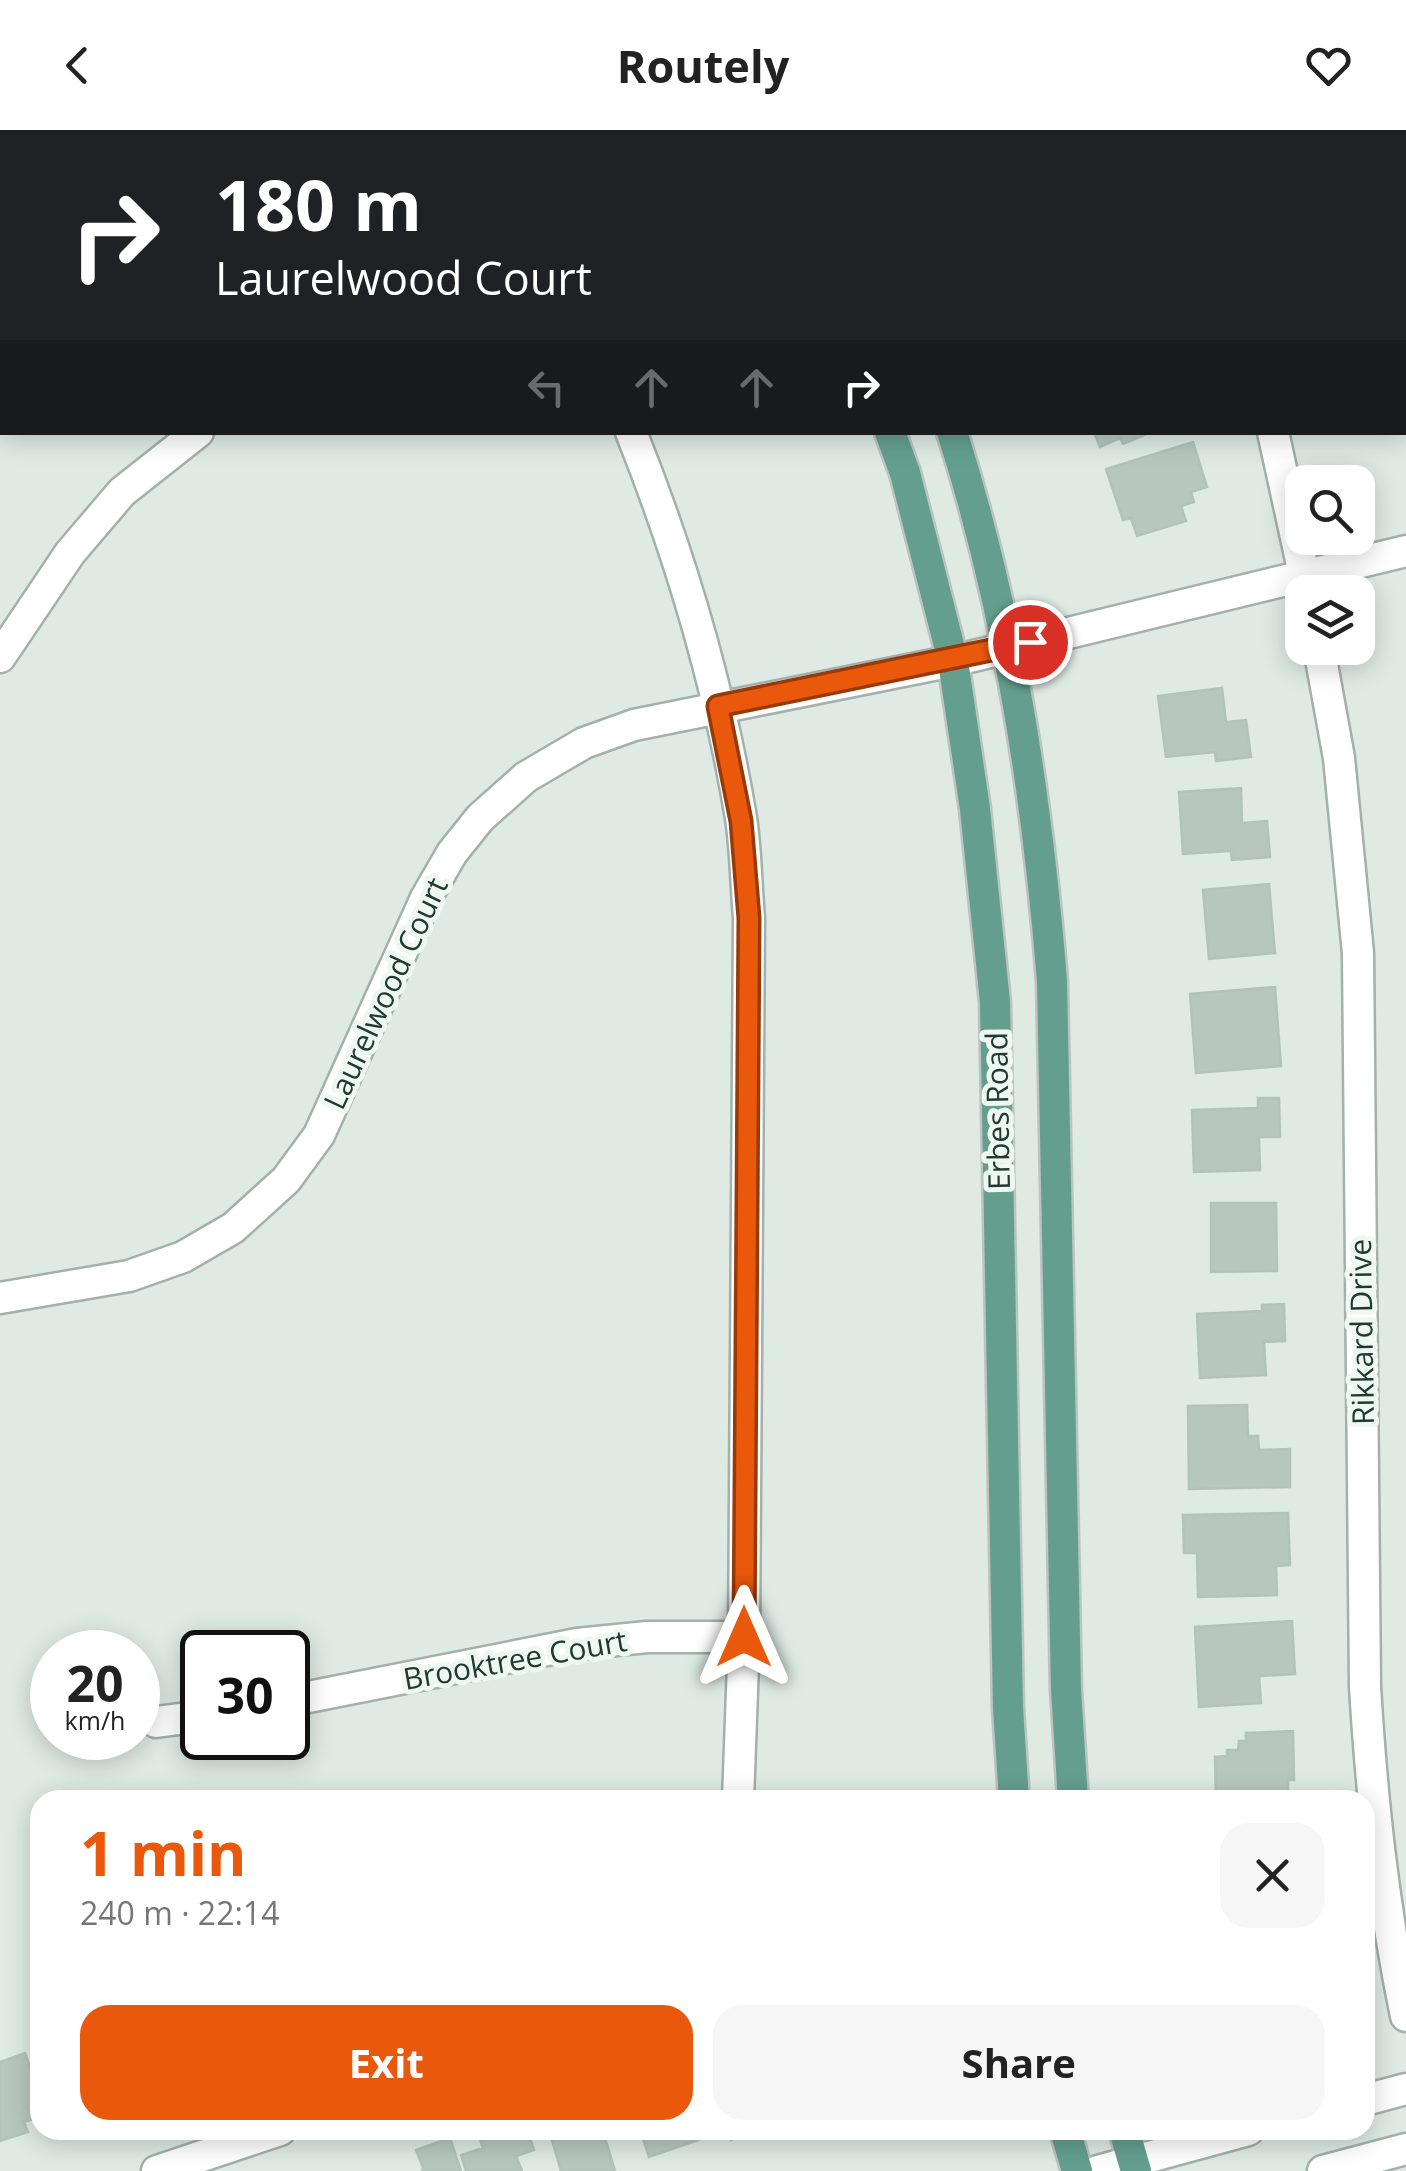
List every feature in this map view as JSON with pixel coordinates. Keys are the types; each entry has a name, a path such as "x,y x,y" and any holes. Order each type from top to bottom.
{"main road":[{"name":"Erbes Road","path":"891,435 905,472 953,661 975,809 994,1002 1013,1790"},
{"name":"Erbes Road","path":"953,435 983,538 1032,786 1052,981 1066,1671 1072,1790"},
{"path":"1068,2140 1076,2171"},
{"path":"1127,2140 1135,2166"}],"street":[{"path":"0,657 70,553 122,492 194,435"},
{"path":"632,435 676,550 718,706 741,821 749,918 744,1637 738,1790"},
{"path":"1274,435 1305,575"},
{"name":"Laurelwood Court","path":"1334,575 1406,551"},
{"name":"Laurelwood Court","path":"0,1298 129,1276 183,1258 234,1228 286,1180 319,1134 426,898 452,853 480,818 526,777 584,743 634,725 718,706 953,661 1285,589"},
{"name":"Rikkard Drive","path":"1322,665 1339,758 1358,954 1365,1687 1371,1790"},
{"name":"Brooktree Court","path":"310,1697 578,1644 646,1637 744,1637"},
{"name":"Rikkard Drive","path":"1375,1827 1387,1926 1406,2016"},
{"path":"1375,2097 1406,2089"},
{"path":"157,2171 250,2140"},
{"path":"1098,2171 1135,2166 1217,2140"},
{"path":"1323,2171 1406,2149"}],"building":[{"path":"1095,435 1144,435 1123,444 1120,438 1100,447"},
{"path":"1193,442 1207,487 1191,492 1194,502 1181,506 1186,521 1137,536 1131,518 1123,520 1106,469"},
{"path":"1222,688 1226,722 1246,720 1251,757 1216,761 1215,752 1166,757 1158,696"},
{"path":"1241,788 1242,823 1267,821 1270,857 1232,860 1231,851 1183,854 1179,792"},
{"path":"1269,884 1275,953 1209,959 1203,890"},
{"path":"1275,987 1281,1066 1196,1073 1190,994"},
{"path":"1258,1098 1279,1098 1280,1137 1259,1137 1260,1170 1194,1172 1192,1110 1258,1108"},
{"path":"1211,1203 1276,1203 1277,1271 1211,1272"},
{"path":"1284,1304 1285,1341 1264,1342 1266,1375 1200,1378 1197,1314 1262,1311 1262,1305"},
{"path":"1247,1405 1248,1436 1258,1436 1259,1450 1290,1449 1290,1487 1189,1489 1188,1406"},
{"path":"1288,1513 1290,1565 1276,1566 1277,1595 1198,1597 1197,1553 1184,1553 1183,1515"},
{"path":"1292,1621 1295,1674 1259,1676 1261,1703 1199,1707 1195,1627"},
{"path":"1293,1731 1294,1780 1288,1780 1288,1790 1216,1790 1215,1757 1227,1756 1227,1750 1238,1750 1239,1741 1246,1741 1246,1733"},
{"path":"25,2053 30,2067 30,2120 24,2122 28,2132 0,2141 0,2062"},
{"path":"451,2140 461,2171 421,2171 424,2170 416,2150"},
{"path":"480,2140 530,2140 534,2150 516,2156 522,2171 466,2171 461,2155 483,2148"},
{"path":"552,2140 606,2140 615,2171 561,2171"},
{"path":"643,2140 698,2140 649,2157"}],"route":[{"path":"744,1637 749,918 741,821 718,706 953,661 1030,642"}]}
